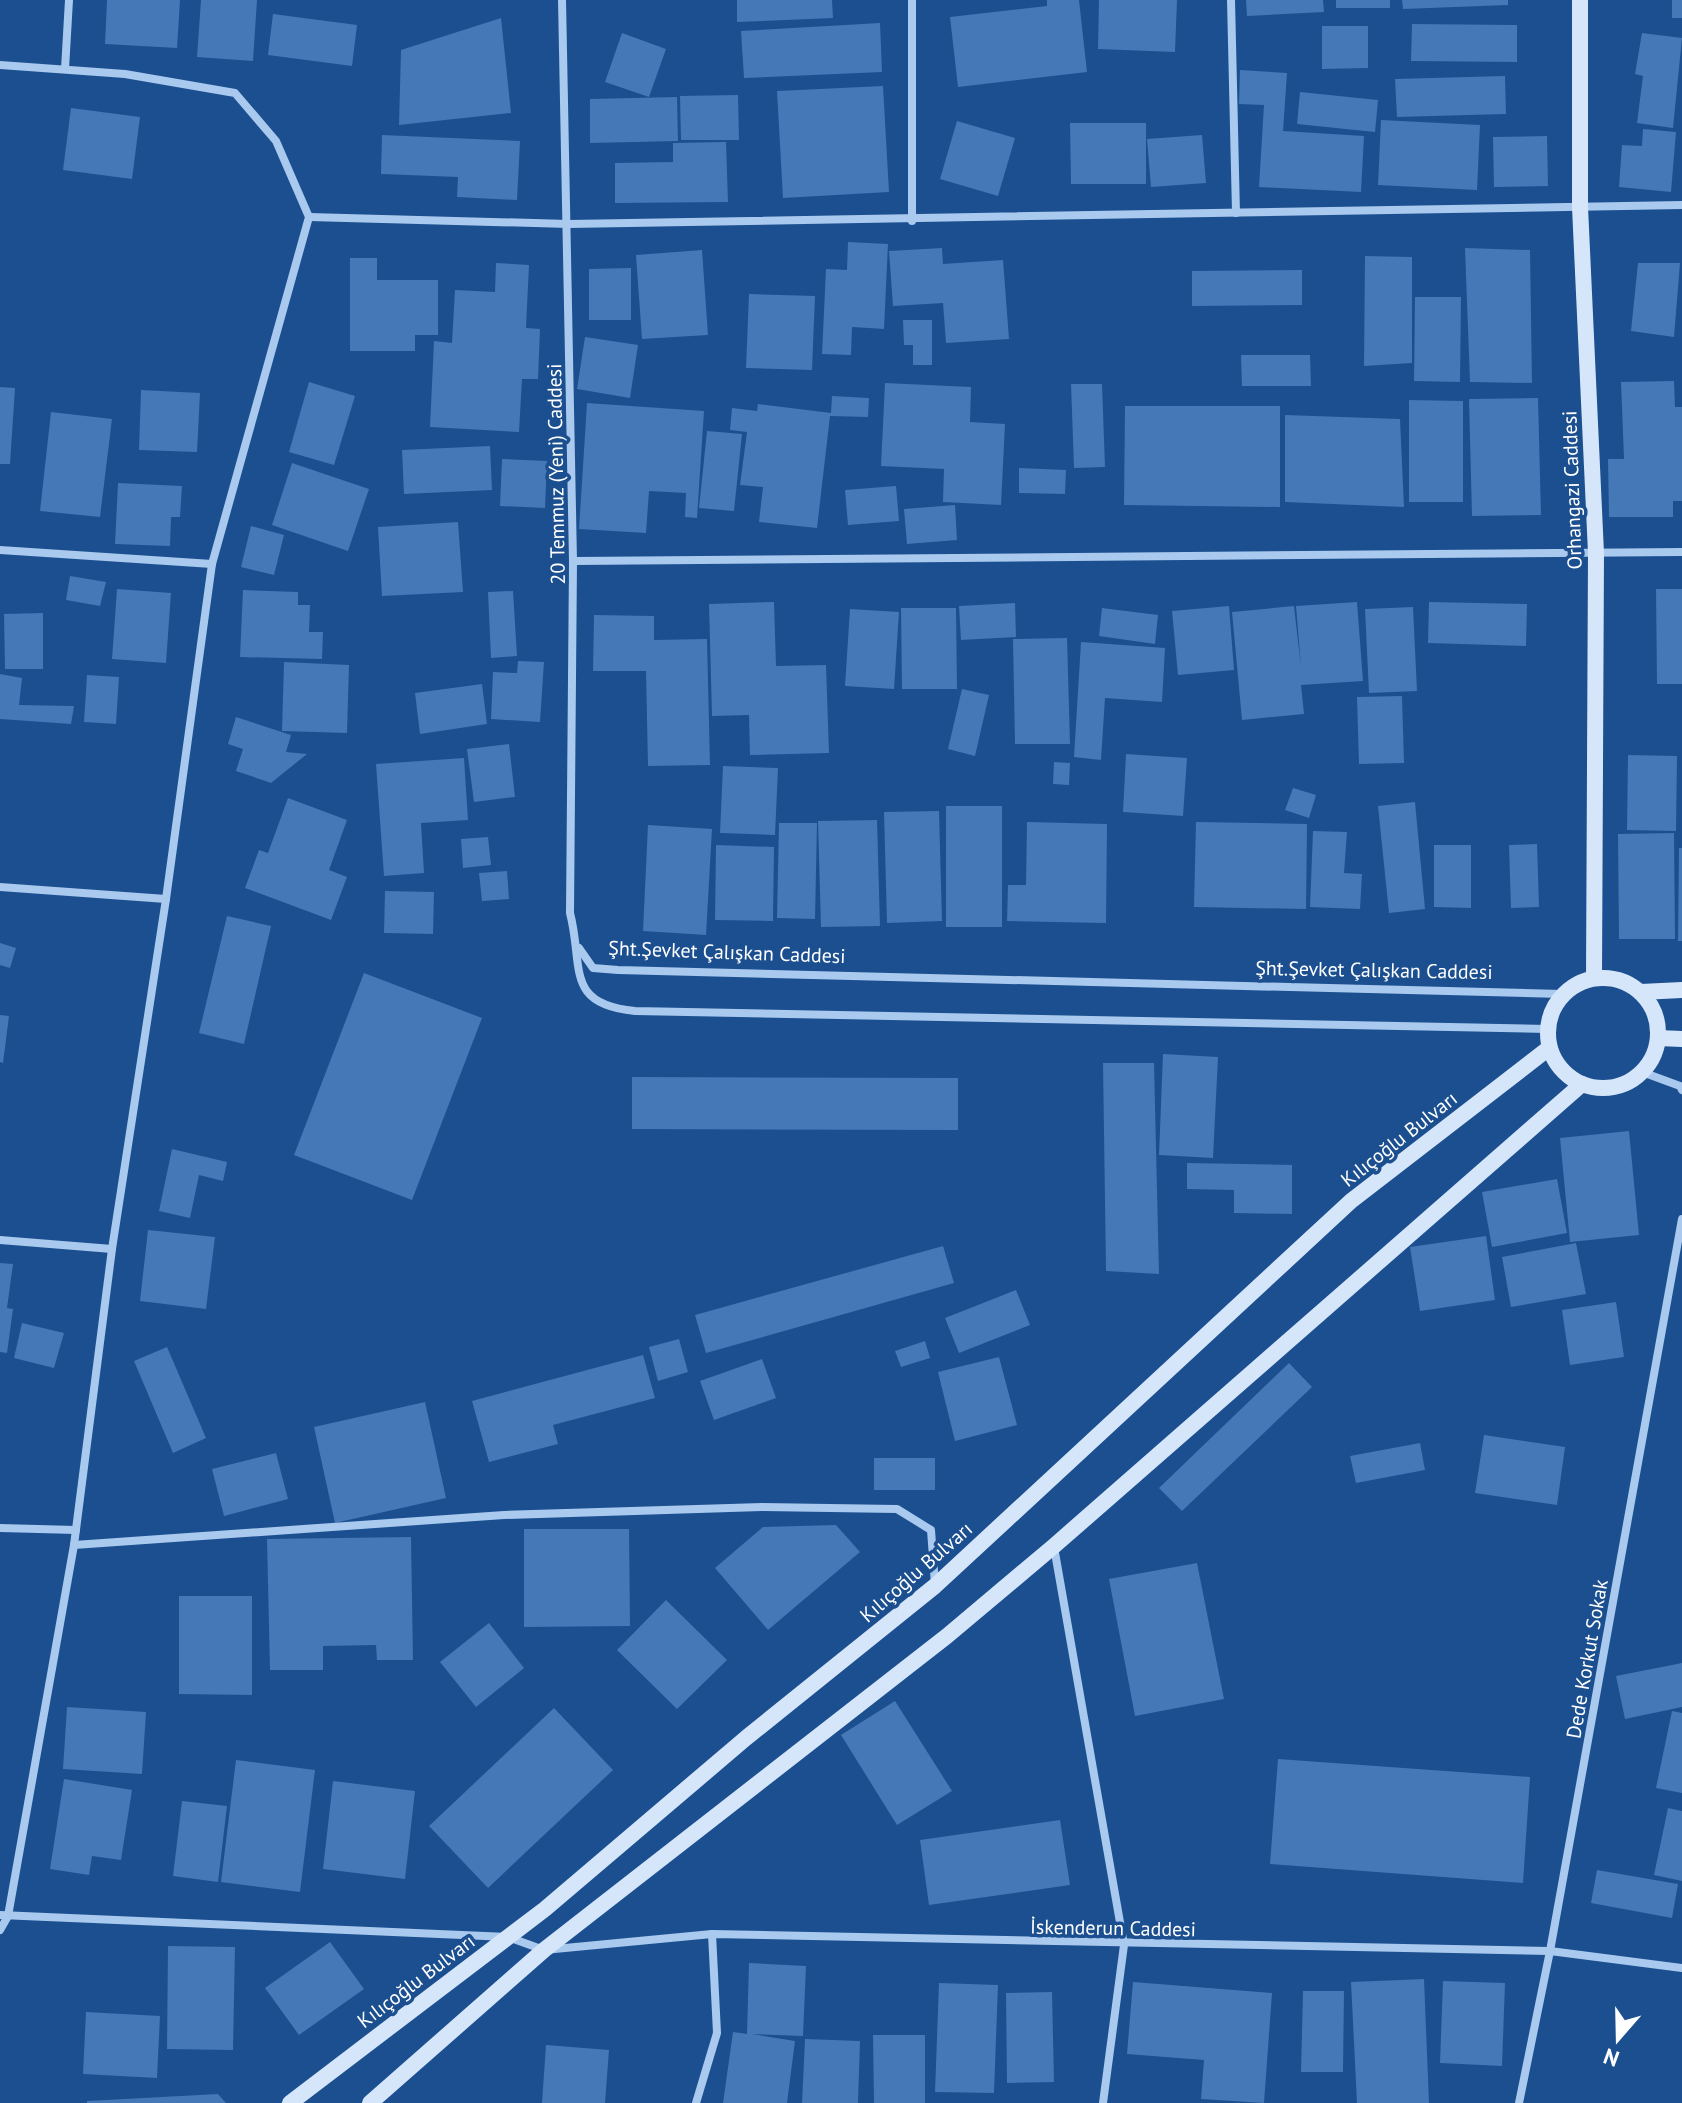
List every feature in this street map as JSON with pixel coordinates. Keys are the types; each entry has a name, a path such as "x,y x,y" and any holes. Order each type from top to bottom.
{"street":[{"path":"65,69 69,0"},
{"name":"20 Temmuz (Yeni) Caddesi","path":"562,0 569,224 573,561 570,913 579,947"},
{"path":"912,0 912,221"},
{"path":"1231,0 1236,213"},
{"name":"Orhangazi Caddesi","path":"1580,0 1580,207 1596,553 1594,978"},
{"path":"0,65 125,74 235,93 276,141 309,217 212,564 166,899 112,1249 74,1545 0,1930"},
{"path":"309,217 569,224 912,221 1682,205"},
{"path":"0,550 212,564"},
{"path":"573,561 1682,552"},
{"path":"0,887 166,899"},
{"name":"Şht.Şevket Çalışkan Caddesi","path":"579,947 593,968 618,970 1562,994 1577,983 1594,978"},
{"name":"Şht.Şevket Çalışkan Caddesi","path":"579,947 578,973 586,994 607,1008 635,1011 1547,1029"},
{"path":"1594,978 1611,978 1641,992 1682,990"},
{"path":"1562,994 1552,1010 1547,1029 1549,1048 1567,1075 1582,1084 1613,1087 1642,1072 1650,1062 1658,1038 1657,1021 1641,992"},
{"path":"1658,1038 1682,1039"},
{"name":"Kılıçoğlu Bulvarı","path":"290,2103 508,1937 746,1738 935,1586 1351,1201 1549,1048"},
{"path":"1642,1072 1680,1086 1682,1090"},
{"path":"370,2103 544,1950 947,1636 1582,1084"},
{"name":"Dede Korkut Sokak","path":"1519,2103 1550,1951 1682,1219"},
{"path":"0,1240 112,1249"},
{"path":"74,1545 504,1515 762,1507 897,1509 931,1530 935,1586"},
{"path":"0,1528 76,1530"},
{"path":"1054,1546 1124,1945 1103,2103"},
{"path":"4,1916 508,1937 544,1950"},
{"path":"696,2103 717,2033 712,1934"},
{"name":"İskenderun Caddesi","path":"544,1950 712,1934 1124,1945 1550,1951 1682,1968"},
{"path":"391,2086 391,2103"}],"building":[{"path":"107,0 180,0 177,48 105,44"},
{"path":"201,0 257,0 253,61 197,57"},
{"path":"737,0 832,0 833,18 737,22"},
{"path":"1047,0 1079,0 1087,72 958,87 950,17 1047,6"},
{"path":"1099,0 1177,0 1175,52 1098,49"},
{"path":"1246,0 1323,0 1324,12 1247,16"},
{"path":"1336,0 1390,0 1390,8 1336,8"},
{"path":"1402,0 1508,0 1508,5 1403,9"},
{"path":"1672,0 1682,0 1682,18 1672,18"},
{"path":"273,14 357,25 352,66 268,55"},
{"path":"501,18 511,113 399,125 401,50"},
{"path":"880,23 882,72 744,78 741,31"},
{"path":"1412,24 1517,25 1517,62 1411,61"},
{"path":"1322,26 1368,26 1368,68 1322,69"},
{"path":"622,33 666,49 649,97 605,82"},
{"path":"1642,33 1682,38 1673,128 1637,123 1643,76 1635,74"},
{"path":"1240,70 1287,73 1283,131 1364,136 1361,192 1259,187 1264,105 1239,104"},
{"path":"1505,76 1506,114 1397,117 1395,79"},
{"path":"883,86 889,192 783,198 777,91"},
{"path":"1300,92 1378,100 1375,132 1297,124"},
{"path":"738,95 739,140 681,140 680,96"},
{"path":"677,97 678,141 590,143 590,99"},
{"path":"71,108 140,117 132,179 63,170"},
{"path":"1381,120 1480,125 1477,190 1378,185"},
{"path":"957,121 1015,138 998,196 940,179"},
{"path":"1070,123 1146,123 1146,184 1071,184"},
{"path":"1643,129 1676,132 1671,192 1619,187 1622,145 1642,146"},
{"path":"382,135 520,141 517,200 457,197 458,177 381,174"},
{"path":"1202,135 1206,183 1151,187 1147,139"},
{"path":"1547,136 1548,186 1494,187 1493,137"},
{"path":"726,142 728,202 615,203 615,163 673,162 673,143"},
{"path":"848,242 888,244 884,329 852,327 851,355 822,354 826,269 847,270"},
{"path":"942,248 943,264 1003,260 1009,339 946,343 943,303 893,306 889,251"},
{"path":"1465,248 1530,250 1532,383 1470,382"},
{"path":"702,250 708,335 642,339 636,255"},
{"path":"1365,256 1412,257 1412,363 1364,366"},
{"path":"350,258 377,258 377,280 438,280 438,335 415,335 415,351 350,351"},
{"path":"496,263 529,265 526,328 540,329 538,379 522,379 519,432 430,427 434,341 452,343 455,290 495,292"},
{"path":"1638,263 1680,263 1674,337 1631,331"},
{"path":"631,268 631,320 589,320 589,269"},
{"path":"1302,270 1302,305 1192,306 1192,271"},
{"path":"749,294 815,296 812,370 746,368"},
{"path":"1415,297 1461,297 1460,382 1414,381"},
{"path":"903,320 932,320 932,365 913,365 913,345 904,345"},
{"path":"585,337 638,345 630,398 577,389"},
{"path":"1241,355 1310,355 1311,386 1242,386"},
{"path":"1674,381 1675,407 1682,407 1682,501 1673,501 1673,517 1609,517 1608,459 1624,459 1621,382"},
{"path":"309,382 355,396 334,465 289,452"},
{"path":"885,383 971,387 970,422 1005,424 1001,505 943,502 944,469 881,466"},
{"path":"1071,384 1102,384 1105,467 1074,468"},
{"path":"0,387 15,388 10,464 0,464"},
{"path":"141,390 200,393 197,452 139,450"},
{"path":"832,396 869,398 868,417 830,416 817,528 759,522 763,487 740,485 747,432 730,430 732,408 757,411 758,404 831,413"},
{"path":"1538,398 1541,515 1472,516 1469,399"},
{"path":"1409,400 1463,401 1463,502 1409,502"},
{"path":"587,403 704,411 697,518 685,517 686,493 649,491 646,533 579,529"},
{"path":"1125,406 1280,406 1280,507 1124,505"},
{"path":"51,412 112,419 100,517 40,511"},
{"path":"1285,415 1400,419 1404,507 1285,502"},
{"path":"707,431 742,434 734,511 699,508"},
{"path":"490,446 492,490 404,494 402,450"},
{"path":"502,459 547,461 545,508 500,506"},
{"path":"292,463 369,489 348,551 272,525"},
{"path":"1019,468 1066,470 1065,494 1019,493"},
{"path":"118,483 182,486 180,517 171,517 170,546 115,544"},
{"path":"896,486 899,521 848,525 845,490"},
{"path":"955,505 957,540 907,544 904,509"},
{"path":"458,522 463,592 382,596 378,527"},
{"path":"251,526 284,535 274,575 241,567"},
{"path":"70,576 106,582 100,606 66,600"},
{"path":"117,589 171,593 166,663 112,659"},
{"path":"1656,589 1682,589 1682,684 1657,684"},
{"path":"243,590 298,592 298,605 310,605 309,632 323,632 322,659 240,657"},
{"path":"513,591 517,656 491,658 488,592"},
{"path":"774,602 776,666 826,665 829,753 750,755 749,715 712,716 709,604"},
{"path":"1357,602 1363,681 1301,685 1304,714 1242,720 1232,612 1294,606 1301,667 1296,606"},
{"path":"1429,602 1527,604 1526,646 1428,643"},
{"path":"1015,603 1016,637 961,640 959,606"},
{"path":"1229,606 1234,670 1178,675 1172,611"},
{"path":"1413,607 1417,691 1369,693 1365,609"},
{"path":"901,608 956,608 957,689 902,689"},
{"path":"1102,608 1158,615 1155,644 1099,636"},
{"path":"850,609 899,612 894,689 845,686"},
{"path":"43,613 43,669 5,669 4,614"},
{"path":"594,615 654,616 654,640 707,639 710,765 648,766 646,671 593,671"},
{"path":"1067,638 1070,744 1015,744 1013,639"},
{"path":"1081,642 1165,648 1162,702 1105,698 1101,760 1074,757"},
{"path":"518,661 544,662 540,722 491,719 493,672 517,673"},
{"path":"284,662 349,665 347,733 282,731"},
{"path":"0,674 22,678 19,705 74,706 71,724 0,719"},
{"path":"87,675 119,677 116,724 84,722"},
{"path":"482,684 487,724 420,734 415,693"},
{"path":"962,689 989,695 975,756 948,749"},
{"path":"1402,696 1404,763 1359,764 1357,697"},
{"path":"236,717 291,735 286,752 307,754 271,783 236,771 243,749 228,744"},
{"path":"509,744 515,797 474,802 467,749"},
{"path":"1126,754 1187,758 1183,816 1123,812"},
{"path":"1628,755 1677,756 1676,831 1627,830"},
{"path":"464,758 468,820 421,823 424,873 384,876 376,764"},
{"path":"1054,762 1070,763 1069,785 1053,784"},
{"path":"723,766 778,768 775,835 720,833"},
{"path":"1293,788 1316,795 1309,818 1285,810"},
{"path":"288,798 347,820 329,870 347,877 331,920 245,888 259,850 268,853"},
{"path":"1415,802 1425,909 1389,913 1378,806"},
{"path":"946,806 1002,806 1002,927 946,927"},
{"path":"939,811 942,921 887,923 884,812"},
{"path":"877,820 880,926 821,927 818,821"},
{"path":"1027,822 1107,824 1106,923 1007,921 1008,885 1026,885"},
{"path":"1196,822 1307,824 1306,909 1194,907"},
{"path":"779,823 817,823 815,919 777,918"},
{"path":"648,825 712,829 706,935 643,931"},
{"path":"1313,831 1347,832 1344,873 1362,874 1360,909 1310,907"},
{"path":"1674,833 1675,939 1619,939 1618,834"},
{"path":"488,837 491,865 463,868 461,839"},
{"path":"1537,844 1539,907 1511,908 1509,845"},
{"path":"716,845 774,847 773,921 715,920"},
{"path":"1434,845 1471,845 1471,908 1434,907"},
{"path":"1679,848 1682,848 1682,941 1678,941"},
{"path":"507,871 509,899 482,901 479,873"},
{"path":"385,891 434,892 433,934 384,933"},
{"path":"227,916 271,926 244,1044 199,1033"},
{"path":"0,943 16,948 10,968 0,965"},
{"path":"364,973 482,1018 412,1200 294,1155"},
{"path":"0,1015 9,1016 3,1063 0,1062"},
{"path":"1163,1054 1218,1057 1213,1158 1159,1155"},
{"path":"1103,1063 1154,1063 1159,1274 1106,1271"},
{"path":"632,1077 958,1078 958,1130 632,1129"},
{"path":"1629,1131 1639,1235 1570,1242 1560,1138"},
{"path":"172,1149 227,1162 223,1181 199,1175 190,1218 159,1211"},
{"path":"1187,1163 1292,1165 1292,1214 1234,1213 1234,1190 1187,1189"},
{"path":"1557,1179 1567,1233 1492,1247 1482,1192"},
{"path":"148,1230 215,1237 206,1309 140,1301"},
{"path":"1486,1236 1495,1300 1420,1311 1410,1247"},
{"path":"1576,1243 1586,1294 1511,1307 1502,1257"},
{"path":"943,1246 954,1283 706,1353 695,1315"},
{"path":"0,1263 13,1264 7,1308 13,1309 7,1353 0,1352"},
{"path":"1016,1290 1030,1325 959,1353 945,1318"},
{"path":"1616,1302 1624,1357 1570,1365 1562,1310"},
{"path":"22,1323 64,1333 54,1368 14,1358"},
{"path":"679,1339 688,1372 658,1381 649,1347"},
{"path":"925,1341 930,1358 901,1367 895,1351"},
{"path":"167,1347 206,1438 173,1453 134,1361"},
{"path":"643,1355 655,1398 553,1425 558,1444 489,1462 472,1401"},
{"path":"999,1357 1017,1425 955,1441 938,1372"},
{"path":"762,1359 776,1398 714,1420 700,1381"},
{"path":"1289,1363 1312,1387 1182,1511 1159,1488"},
{"path":"425,1402 446,1498 335,1523 314,1427"},
{"path":"1484,1435 1565,1447 1557,1505 1475,1493"},
{"path":"1420,1443 1425,1470 1356,1483 1350,1456"},
{"path":"276,1453 288,1499 224,1516 212,1469"},
{"path":"874,1458 935,1458 935,1490 874,1490"},
{"path":"836,1525 860,1552 768,1630 715,1568 763,1527"},
{"path":"524,1529 629,1529 630,1626 524,1627"},
{"path":"411,1537 413,1660 377,1660 376,1645 323,1646 323,1670 270,1670 267,1539"},
{"path":"1197,1563 1224,1699 1135,1716 1109,1579"},
{"path":"179,1596 252,1596 252,1695 179,1694"},
{"path":"666,1600 727,1660 677,1709 617,1650"},
{"path":"489,1623 524,1668 476,1707 440,1662"},
{"path":"1682,1663 1682,1707 1625,1719 1616,1676"},
{"path":"895,1701 952,1791 897,1825 841,1735"},
{"path":"67,1707 146,1712 142,1774 63,1769"},
{"path":"554,1708 613,1770 488,1888 429,1826"},
{"path":"1672,1711 1682,1713 1682,1793 1656,1788"},
{"path":"1278,1759 1530,1777 1523,1883 1270,1864"},
{"path":"236,1760 315,1770 300,1892 221,1882"},
{"path":"64,1779 132,1790 121,1860 92,1856 89,1875 50,1869"},
{"path":"333,1781 415,1791 405,1879 323,1869"},
{"path":"182,1801 227,1806 218,1882 173,1876"},
{"path":"1668,1808 1682,1811 1682,1881 1654,1875"},
{"path":"1060,1820 1070,1885 929,1905 920,1840"},
{"path":"1597,1870 1678,1884 1672,1918 1591,1903"},
{"path":"330,1942 364,1989 299,2035 265,1988"},
{"path":"168,1946 235,1947 233,2050 167,2049"},
{"path":"749,1963 806,1966 803,2036 752,2034 795,2041 787,2103 723,2103 733,2032 747,2034"},
{"path":"1424,1979 1429,2103 1357,2103 1351,1982"},
{"path":"1443,1981 1505,1983 1502,2066 1440,2063"},
{"path":"1133,1982 1272,1993 1264,2103 1201,2099 1204,2060 1127,2054"},
{"path":"939,1983 998,1985 994,2093 935,2092"},
{"path":"1303,1991 1344,1991 1343,2072 1301,2072"},
{"path":"1052,1992 1054,2082 1007,2083 1006,1993"},
{"path":"86,2012 160,2016 157,2078 83,2074"},
{"path":"873,2035 925,2035 925,2103 874,2103"},
{"path":"805,2039 860,2041 858,2103 802,2103"},
{"path":"546,2045 609,2050 605,2103 542,2103"},
{"path":"218,2094 226,2103 87,2103 87,2101"}]}
